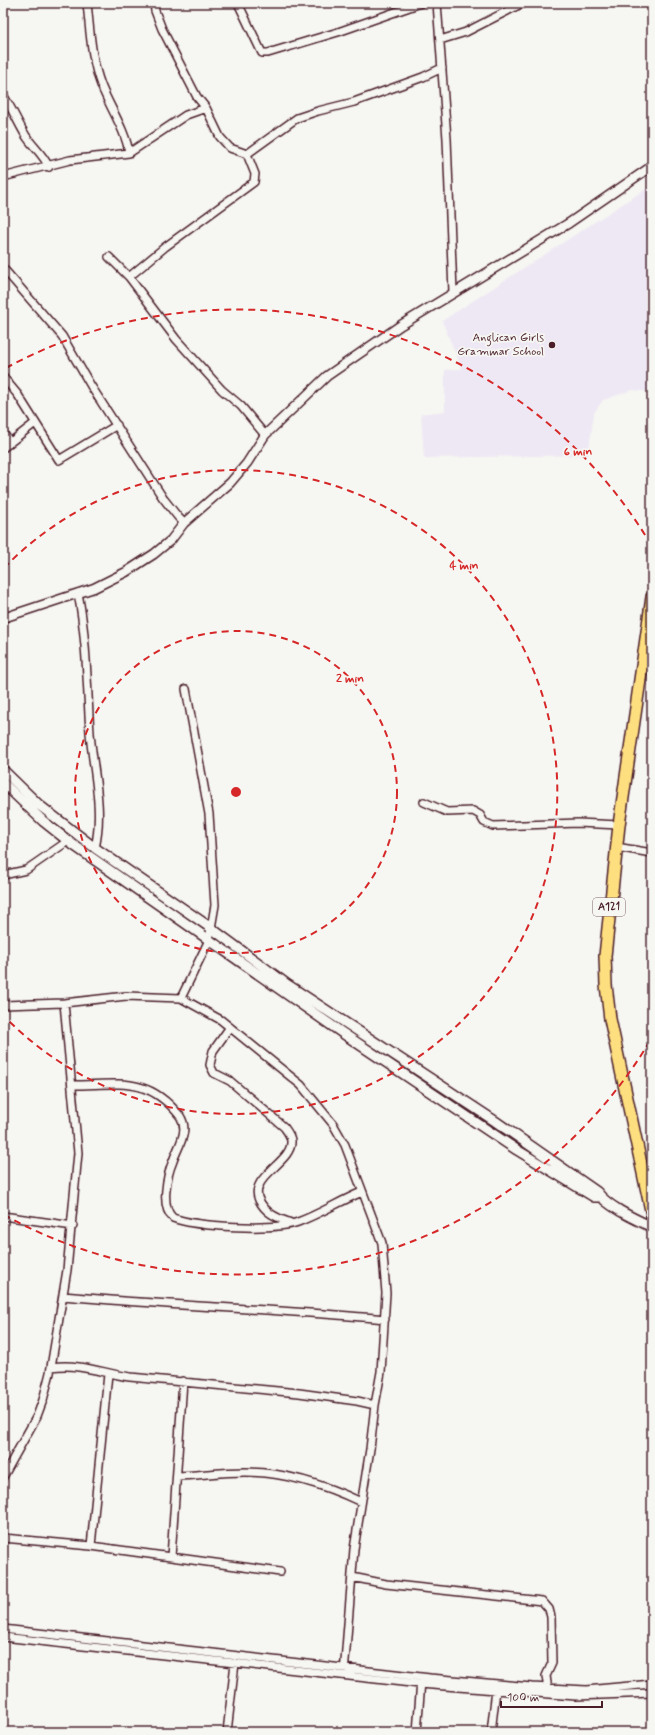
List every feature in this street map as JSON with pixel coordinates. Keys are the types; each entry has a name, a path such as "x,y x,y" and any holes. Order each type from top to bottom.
{"main road":[{"name":"A121","path":"652,597 616,847 607,921 605,956 606,985 625,1093 652,1215"},
{"path":"3,770 39,805 95,848 212,928 288,985 494,1121 596,1192 600,1197 652,1227"},
{"path":"3,783 23,803 68,841 276,988 517,1150 594,1197 600,1197"}],"street":[{"path":"87,3 97,74 124,135 129,153"},
{"path":"128,277 165,247 254,182 256,174 247,154 230,148 220,137 206,108 198,97 162,29 155,11 154,3"},
{"path":"238,3 262,53 268,53 338,32 421,3"},
{"path":"437,3 442,68 453,292"},
{"path":"440,40 466,32 521,4"},
{"path":"247,154 297,118 354,102 423,77 442,68"},
{"path":"3,95 28,139 41,152 49,167"},
{"path":"3,177 49,167 70,160 129,153 186,115 206,108"},
{"path":"3,618 109,582 154,554 171,540 184,523 230,483 247,463 265,434 327,376 453,292 569,223 652,166"},
{"path":"110,257 128,277 176,339 222,390 241,406 265,434"},
{"path":"3,268 62,336 163,498 184,523"},
{"path":"3,377 18,394 58,460 117,425"},
{"path":"3,448 35,423"},
{"path":"3,433 10,442"},
{"path":"78,593 84,626 91,737 96,772 98,834 95,848"},
{"path":"181,998 210,940 215,905 211,832 186,689"},
{"path":"424,802 447,812 473,811 480,815 484,822 493,826 578,823 619,825"},
{"path":"3,875 26,870 68,841"},
{"path":"616,847 652,853"},
{"path":"3,1005 64,1003 126,996 181,998 201,1008 230,1027 301,1085 320,1108 345,1145 382,1243 386,1274 385,1319 380,1372 370,1449 354,1549 344,1671"},
{"path":"3,1477 37,1416 47,1388 63,1296 73,1226 78,1153 64,1003"},
{"path":"230,1027 213,1051 210,1066 214,1073 230,1081 284,1127 289,1134 291,1141 290,1147 279,1163 264,1178 257,1193 258,1199 267,1211 274,1217 292,1224"},
{"path":"72,1085 122,1083 149,1090 156,1093 180,1116 183,1121 184,1133 172,1162 166,1197 168,1210 173,1218 198,1223 234,1226 270,1226 292,1224 362,1192"},
{"path":"3,1216 73,1226"},
{"path":"63,1296 299,1311 385,1319"},
{"path":"51,1368 78,1366 108,1374 300,1393 358,1401 375,1405"},
{"path":"91,1546 108,1374"},
{"path":"171,1556 183,1382"},
{"path":"177,1476 246,1472 264,1473 294,1479 346,1495 361,1502"},
{"path":"3,1538 91,1546 280,1572"},
{"path":"352,1577 386,1584 542,1601 549,1609 551,1617 552,1663 546,1676 548,1689"},
{"path":"344,1671 235,1663 3,1637 3,1629 421,1680 496,1690 576,1696 652,1692"},
{"path":"227,1732 235,1663"},
{"path":"421,1680 548,1689 586,1690 652,1684"},
{"path":"416,1732 421,1680"},
{"path":"491,1732 496,1690"}],"shaded area":[{"name":"Anglican Girls Grammar School","path":"652,185 652,392 632,390 603,400 594,413 588,455 424,458 421,414 445,411 445,370 462,369 442,321"}],"place":[{"name":"Anglican Girls Grammar School","path":"552,345"}]}
